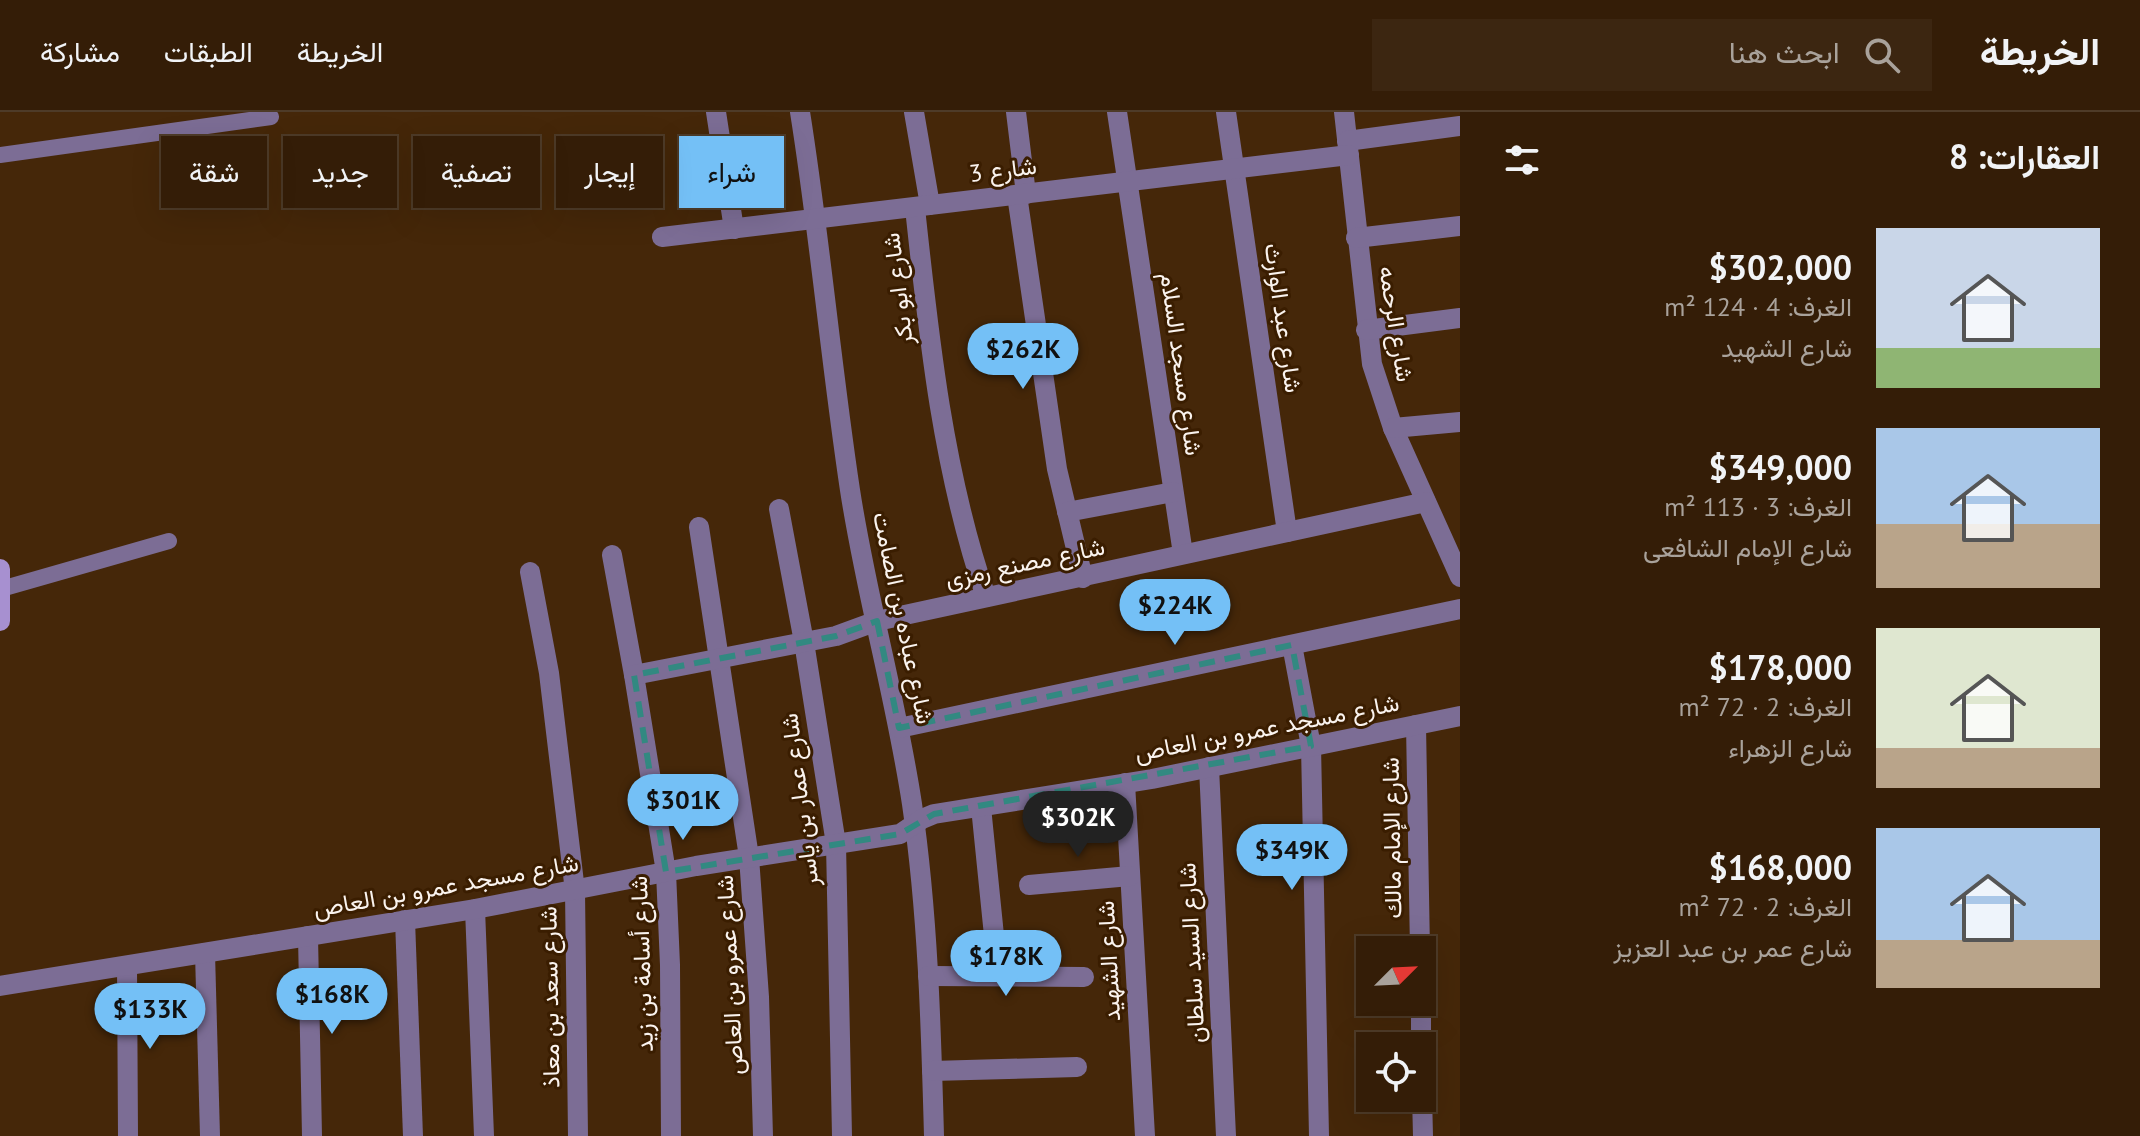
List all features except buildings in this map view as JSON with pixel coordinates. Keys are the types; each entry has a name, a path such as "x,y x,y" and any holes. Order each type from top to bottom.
{"main road":[{"path":"0,569 0,621"}],"street":[{"path":"716,112 734,229"},
{"name":"شارع عباده بن الصامت","path":"800,112 817,219 850,491 899,728 914,827 928,976 934,1136"},
{"name":"شارع ابو بكر","path":"914,112 928,333 949,460 965,529 986,597"},
{"path":"1016,112 1022,194 1049,415 1083,578"},
{"name":"شارع مسجد السلام","path":"1117,112 1183,554"},
{"name":"شارع عبد الوارث","path":"1226,112 1287,532"},
{"name":"شارع الرحمه","path":"1344,112 1372,364 1393,428 1460,577"},
{"name":"شارع 3","path":"662,237 1236,168 1460,126"},
{"path":"1356,238 1460,226"},
{"path":"1366,330 1460,318"},
{"path":"1393,428 1460,422"},
{"path":"1067,512 1173,492"},
{"name":"شارع مصنع رمزى","path":"634,675 836,636 877,621 1426,502"},
{"name":"شارع عمار بن ياسر","path":"779,509 836,844 842,1136"},
{"name":"شارع عمرو بن العاص","path":"699,527 749,857 759,997 763,1136"},
{"name":"شارع أسامة بن زيد","path":"612,555 666,872 671,1136"},
{"name":"شارع سعد بن معاذ","path":"530,572 549,673 575,891 578,1136"},
{"path":"899,728 1460,609"},
{"path":"1292,645 1311,746 1319,1136"},
{"name":"شارع مسجد عمرو بن العاص","path":"0,986 475,909 749,857 900,834 934,814 1125,783 1460,716"},
{"name":"شارع الإمام مالك","path":"1416,725 1420,936"},
{"name":"شارع السيد سلطان","path":"1209,767 1226,1136"},
{"name":"شارع الشهيد","path":"1125,783 1145,1136"},
{"path":"981,807 998,975"},
{"path":"1029,885 1130,876"},
{"path":"475,909 484,1136"},
{"path":"405,920 413,1136"},
{"path":"308,936 312,1136"},
{"path":"205,953 210,1136"},
{"path":"127,966 128,1136"},
{"path":"928,976 1084,977"},
{"path":"932,1071 1077,1067"},
{"path":"1422,1112 1423,1136"}],"lane":[{"path":"0,155 271,117"},
{"path":"1,589 169,541"}],"highlighted area":[{"path":"877,621 899,728 1292,645 1311,746 934,814 900,834 666,872 634,675 836,636"}]}
